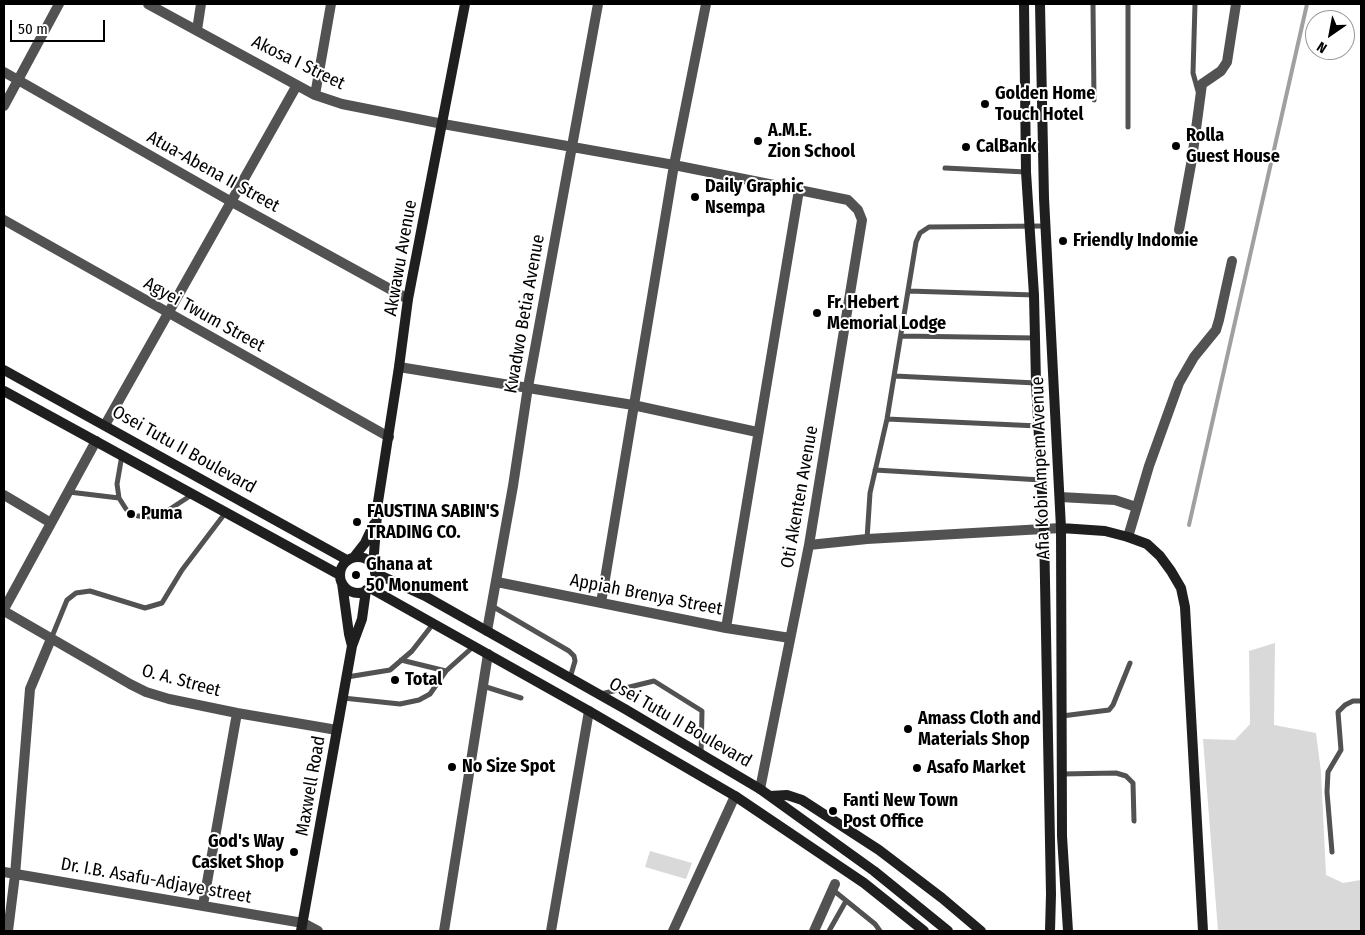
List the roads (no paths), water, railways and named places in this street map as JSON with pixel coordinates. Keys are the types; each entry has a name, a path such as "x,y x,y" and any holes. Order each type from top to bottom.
{"main road":[{"name":"Akwawu Avenue","path":"374,570 376,518 408,298 465,4"},
{"name":"Afia Kobi Ampem Avenue","path":"1024,4 1026,172 1034,295 1036,383 1044,529 1048,690 1050,931"},
{"name":"Afia Kobi Ampem Avenue","path":"1040,4 1046,226 1061,528 1062,836 1068,931"},
{"name":"Osei Tutu II Boulevard","path":"4,370 350,559"},
{"name":"Osei Tutu II Boulevard","path":"4,391 226,512 341,579"},
{"name":"Akwawu Avenue","path":"350,559 365,543 376,518"},
{"path":"1061,528 1105,531 1147,544 1172,571 1181,588 1185,607 1202,931"},
{"path":"361,558 368,561 374,570 374,581 368,589 360,592 352,592 346,588 341,579 342,567 350,559 361,558"},
{"name":"Osei Tutu II Boulevard","path":"374,570 425,596 570,678 760,789 874,871 948,931"},
{"name":"Maxwell Road","path":"341,579 352,646"},
{"name":"Osei Tutu II Boulevard","path":"368,589 475,646 736,796 864,883 924,931"},
{"name":"Maxwell Road","path":"302,927 352,646 362,620 368,589"},
{"path":"770,796 787,796 802,800 879,850 942,898 981,931"},
{"path":"911,921 919,931"}],"street":[{"path":"4,106 59,4"},
{"name":"Akosa I Street","path":"148,4 297,85 342,104 674,165 848,200 858,210"},
{"path":"197,30 201,4"},
{"path":"315,94 331,4"},
{"name":"Kwadwo Betia Avenue","path":"487,631 514,486 528,387 598,4"},
{"path":"601,603 674,165 706,4"},
{"path":"1179,230 1192,159 1202,84 1221,71 1227,62 1236,4"},
{"name":"Atua-Abena II Street","path":"4,72 230,201 408,298"},
{"path":"105,425 297,85"},
{"path":"726,628 757,432 799,190"},
{"name":"Oti Akenten Avenue","path":"760,789 809,545 862,220 858,210"},
{"name":"Agyei Twum Street","path":"4,220 389,438"},
{"path":"1128,537 1136,507 1179,383 1194,357 1216,330 1232,261"},
{"path":"399,367 633,405 757,432"},
{"path":"4,610 96,441"},
{"path":"4,495 51,522"},
{"path":"1060,497 1115,500 1136,507"},
{"path":"809,545 867,539 1061,528"},
{"name":"Appiah Brenya Street","path":"496,582 726,628 790,638"},
{"name":"O. A. Street","path":"4,610 51,639 146,692 169,699 237,713 337,730"},
{"path":"8,931 7,915 16,874 30,689 51,639"},
{"path":"444,931 488,654"},
{"path":"551,931 589,711"},
{"path":"203,905 237,713"},
{"path":"673,931 736,796"},
{"name":"Dr. I.B. Asafu-Adjaye street","path":"4,872 203,905 318,931"},
{"path":"814,931 833,887"}],"lane":[{"path":"1092,4 1094,100"},
{"path":"1128,4 1128,127"},
{"path":"1195,4 1193,73 1200,99"},
{"path":"945,168 1026,172"},
{"path":"867,539 870,493 887,419 916,242 920,233 929,227 1046,226"},
{"path":"908,291 1034,295"},
{"path":"901,336 1035,338"},
{"path":"895,376 1036,383"},
{"path":"887,419 1038,426"},
{"path":"122,454 117,484 119,498 126,509"},
{"path":"876,470 1041,480"},
{"path":"69,492 119,498"},
{"path":"138,516 164,513 193,494"},
{"path":"51,639 67,600 76,593 90,591 144,608 162,603 182,570 226,512"},
{"path":"492,606 569,651 574,656 575,661 570,678"},
{"path":"347,677 390,670 412,651 434,623"},
{"path":"343,698 400,704 419,700 430,694 446,671 475,646"},
{"path":"401,660 446,671"},
{"path":"1061,716 1109,710 1113,705 1130,663"},
{"path":"599,695 654,681 702,711 701,754"},
{"path":"483,686 521,698"},
{"path":"1332,852 1327,792 1328,772 1341,750 1338,712 1345,705 1353,701 1361,701"},
{"path":"1062,774 1116,773 1126,776 1133,783 1134,821"},
{"path":"833,887 846,901 875,924 880,931"},
{"path":"829,931 846,901"}],"waterway":[{"path":"1189,525 1307,4"}],"place":[{"name":"Golden Home Touch Hotel","path":"985,104"},
{"name":"A.M.E. Zion School","path":"758,141"},
{"name":"Rolla Guest House","path":"1176,146"},
{"name":"CalBank","path":"966,147"},
{"name":"Daily Graphic Nsempa","path":"695,197"},
{"name":"Friendly Indomie","path":"1063,241"},
{"name":"Fr. Hebert Memorial Lodge","path":"817,313"},
{"name":"Puma","path":"131,514"},
{"name":"FAUSTINA SABIN'S TRADING CO.","path":"357,522"},
{"name":"Ghana at 50 Monument","path":"356,575"},
{"name":"Total","path":"395,680"},
{"name":"Amass Cloth and Materials Shop","path":"908,729"},
{"name":"No Size Spot","path":"452,767"},
{"name":"Asafo Market","path":"917,768"},
{"name":"Fanti New Town Post Office","path":"833,811"},
{"name":"God's Way Casket Shop","path":"294,852"}]}
